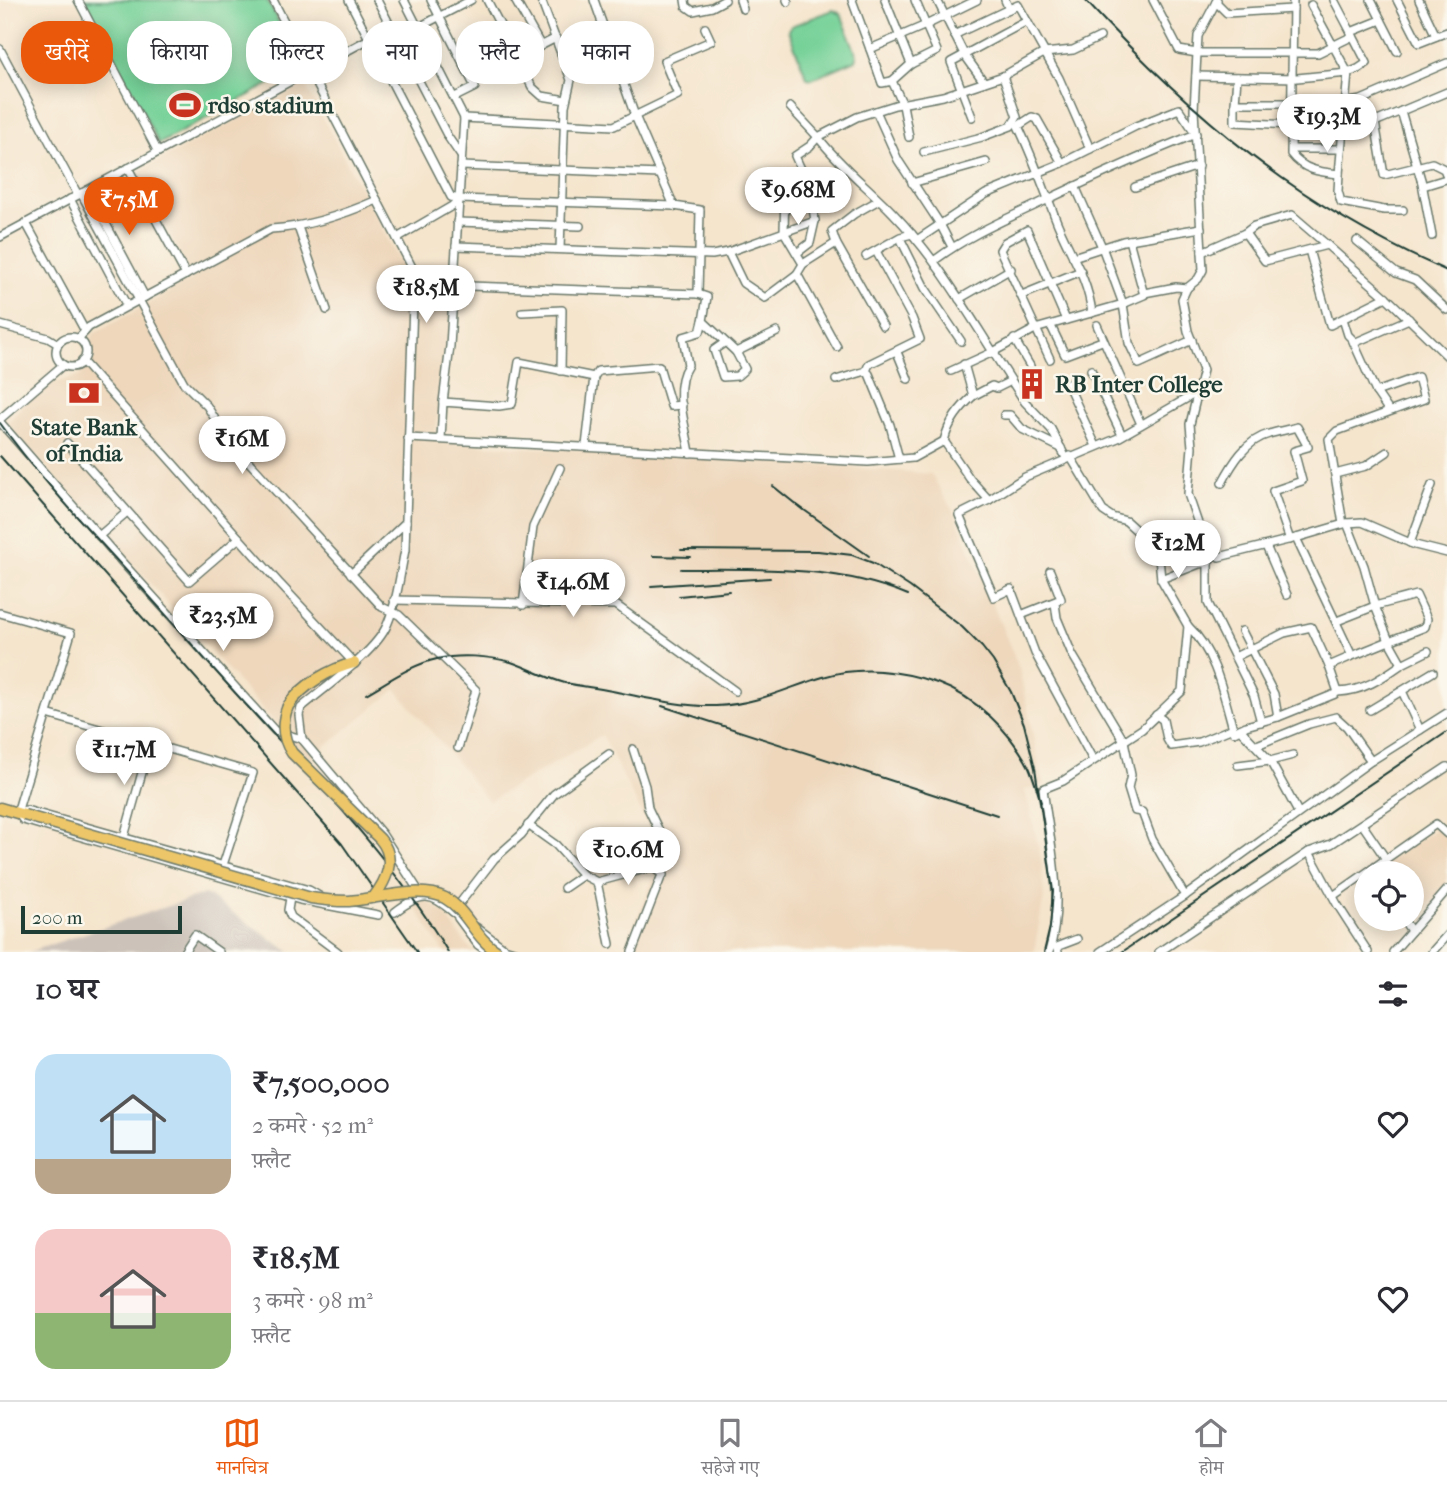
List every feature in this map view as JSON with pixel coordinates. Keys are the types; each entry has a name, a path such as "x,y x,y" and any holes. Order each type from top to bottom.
{"main road":[{"path":"354,663 340,666 298,693 288,706 283,727 284,738 292,754 380,839 387,850 388,873 373,898"},
{"path":"0,808 311,898 332,901 419,893 437,895 456,906 483,940 498,952"}],"street":[{"path":"78,0 158,152"},
{"path":"273,0 284,21"},
{"path":"349,0 362,25"},
{"path":"377,0 388,21"},
{"path":"404,0 415,21"},
{"path":"430,0 475,87 455,97"},
{"path":"429,21 460,2 471,0"},
{"path":"487,0 498,21"},
{"path":"515,0 527,21"},
{"path":"541,0 571,80 566,100 560,249"},
{"path":"594,0 635,116 674,206"},
{"path":"685,0 693,11 712,7 725,0"},
{"path":"740,0 743,9"},
{"path":"852,0 882,83 892,82 911,64 937,51 915,0"},
{"path":"885,0 911,64"},
{"path":"937,0 964,54 984,82"},
{"path":"1005,0 1009,9"},
{"path":"1153,0 1179,50 1197,53 1318,53 1381,20"},
{"path":"1196,76 1291,78 1348,73 1358,69 1367,63 1334,0"},
{"path":"1371,0 1397,51"},
{"path":"1397,0 1419,43 1447,33"},
{"path":"1419,0 1436,36"},
{"path":"870,49 974,1"},
{"path":"1339,174 1314,172 1292,157 1290,152 1293,4 1227,13 1217,1 1198,36 1197,53 1196,134 1203,270 1198,279 1187,288 1182,299 1203,370 1190,424 1192,447 1188,494 1200,531 1219,557 1362,522 1410,543 1447,553"},
{"path":"954,35 1018,5 1066,93 1090,149"},
{"path":"1311,5 1348,73 1338,191 1341,201 1384,210 1404,210"},
{"path":"972,117 951,62 1027,21"},
{"path":"464,118 614,126 678,95 664,61 711,41 705,29"},
{"path":"797,253 810,243 815,221 810,189 795,156 818,137 857,117 962,90 1003,76 1044,53 1073,50 1100,37"},
{"path":"544,44 556,38"},
{"path":"0,49 79,194 141,299 184,383 207,406 231,443 382,607 391,611 476,690 458,748"},
{"path":"1235,103 1345,103 1362,100 1447,63"},
{"path":"440,439 454,284 464,118 442,72"},
{"path":"924,152 982,137 1011,126 1017,117 1003,76"},
{"path":"1237,77 1235,122 1344,128 1375,122 1447,92"},
{"path":"892,82 903,105 909,137"},
{"path":"0,237 286,84"},
{"path":"317,84 414,271 414,284 405,550 394,600 387,626 380,636 362,657 301,708 299,722 302,739 382,834 422,897"},
{"path":"393,84 451,197 700,209 698,294"},
{"path":"421,84 461,156"},
{"path":"530,84 541,96 566,100"},
{"path":"790,107 836,160 879,200 935,260 1025,402 1051,429 1061,449 1103,511 1126,521 1137,531 1157,536 1161,579 1188,626 1199,636 1218,676 1237,729 1270,761 1298,812"},
{"path":"866,256 901,237 914,237 940,224 986,194 1062,163 1136,126 1179,109 1196,134"},
{"path":"876,111 898,160 952,247"},
{"path":"1401,111 1423,186 1432,236"},
{"path":"1062,163 1037,119 1032,117 1018,126 1055,217 1082,271 1089,291 1092,313"},
{"path":"1375,122 1384,175 1436,164 1444,169 1446,179 1423,186"},
{"path":"935,260 952,247 1049,198 1133,158 1196,134"},
{"path":"1292,149 1341,149"},
{"path":"912,183 986,162"},
{"path":"461,166 660,174"},
{"path":"1135,187 1198,166"},
{"path":"128,168 186,275"},
{"path":"1074,186 1102,247 1123,304 1129,343 1139,364 1192,340"},
{"path":"785,190 784,232 803,264"},
{"path":"79,194 127,306"},
{"path":"397,238 452,206 459,199"},
{"path":"78,339 85,331 127,306 271,229 298,227 355,210 377,200"},
{"path":"879,200 833,229 836,243 883,326"},
{"path":"1202,252 1245,233 1254,226 1292,215 1386,297 1447,356"},
{"path":"456,246 712,256 815,221"},
{"path":"457,222 580,226"},
{"path":"26,223 85,331"},
{"path":"298,227 327,310"},
{"path":"1073,257 1129,240 1201,228"},
{"path":"1050,359 1000,250 1005,242 1027,230 1066,320"},
{"path":"1245,233 1265,261 1327,245"},
{"path":"1129,240 1144,293"},
{"path":"1357,241 1396,273 1415,280 1447,310"},
{"path":"728,252 743,283 765,298 797,274 803,264 836,243"},
{"path":"902,243 925,288 961,341"},
{"path":"1309,250 1330,325 1386,297"},
{"path":"876,251 912,318 920,339 869,364 866,371 890,425 899,459"},
{"path":"959,299 1011,269"},
{"path":"1022,295 1082,271"},
{"path":"797,274 837,347"},
{"path":"414,284 698,294 706,297 700,332 683,337 688,365 682,373 682,405 690,453"},
{"path":"951,371 1035,329 1123,304 1144,293 1176,287 1187,288"},
{"path":"522,312 562,310 561,371"},
{"path":"1343,319 1376,392 1389,411"},
{"path":"1354,342 1409,319"},
{"path":"703,321 736,352 745,369 737,376 723,377 715,350 724,342"},
{"path":"0,325 48,338 58,344"},
{"path":"1051,326 1065,355 1102,341"},
{"path":"1097,326 1141,424"},
{"path":"736,352 777,332"},
{"path":"63,365 56,356 58,344 67,337 78,339 85,348 82,361 75,366 63,365 0,420 99,536 275,731 302,739"},
{"path":"1014,338 1030,366"},
{"path":"897,352 908,379"},
{"path":"82,361 354,663"},
{"path":"443,402 499,406 512,404 519,362 594,377"},
{"path":"964,364 973,396"},
{"path":"586,446 594,377 598,372 659,366 671,406 682,405"},
{"path":"1091,370 1122,435"},
{"path":"836,380 866,371"},
{"path":"1376,392 1418,377 1424,399 1337,431 1329,439 1345,524 1364,566 1375,606 1389,641 1402,664"},
{"path":"408,438 868,462 913,458 944,441 948,425 973,396 992,386 999,391 1012,381"},
{"path":"1066,383 1096,446"},
{"path":"1093,760 1035,653 1011,589 994,597 959,515 1025,477 1122,435 1198,392"},
{"path":"1004,415 1010,415 1021,429 1061,449"},
{"path":"1222,483 1242,452 1267,434 1297,427 1308,447 1294,451 1302,481 1273,491 1293,539 1337,621 1352,656"},
{"path":"944,441 970,479 989,500"},
{"path":"67,443 189,581 239,538"},
{"path":"1335,474 1366,466 1387,452"},
{"path":"523,605 533,527 560,468"},
{"path":"1410,543 1432,485"},
{"path":"99,536 127,512"},
{"path":"351,574 406,522"},
{"path":"1266,545 1287,595"},
{"path":"1214,553 1208,563 1208,603 1254,696 1261,722"},
{"path":"1161,579 1208,563"},
{"path":"1021,615 1061,599 1050,571"},
{"path":"1329,666 1425,627 1427,619 1416,594 1337,621"},
{"path":"394,600 523,605 617,605 735,691"},
{"path":"1055,603 1057,618 1072,654 1124,741 1131,775 1128,788 1135,811 1142,812 1152,839 1185,896"},
{"path":"0,613 71,633 20,814 23,820 290,898 378,915"},
{"path":"1049,952 1054,936 1056,902 1043,789 1063,781 1142,729 1182,691 1188,626"},
{"path":"1235,657 1284,633 1311,627 1338,692 1354,692 1428,651"},
{"path":"1242,631 1273,694 1278,717"},
{"path":"1370,710 1433,673"},
{"path":"1402,691 1420,730"},
{"path":"1156,715 1163,720 1171,746 1199,742 1278,717 1335,694"},
{"path":"1101,952 1185,896 1371,761 1447,713"},
{"path":"47,714 253,773 223,865"},
{"path":"1256,745 1309,723 1336,717 1347,727 1371,761"},
{"path":"124,837 150,744"},
{"path":"632,952 670,854 648,808 645,786 633,748"},
{"path":"453,912 495,859 521,835 554,794 609,754"},
{"path":"1238,765 1293,755"},
{"path":"1159,952 1309,852 1331,845 1447,767"},
{"path":"20,814 26,810 309,890 338,909"},
{"path":"1362,824 1386,859"},
{"path":"1384,861 1436,824 1447,834"},
{"path":"528,825 556,845 583,875 597,882 652,867 663,875"},
{"path":"1309,852 1368,952"},
{"path":"564,888 583,875"},
{"path":"597,882 610,944"},
{"path":"1333,896 1354,882"},
{"path":"1424,916 1447,890"},
{"path":"397,911 408,901 422,897 435,898 504,948 517,952"},
{"path":"290,898 290,917 338,952"},
{"path":"453,912 478,945 488,952"},
{"path":"1393,952 1411,931"},
{"path":"184,952 195,935 219,952"},
{"path":"1433,952 1447,935"},
{"path":"1058,952 1056,947 1077,939"}],"shaded area":[{"path":"305,85 405,271 406,288 457,292 434,442 799,463 931,474 956,516 1019,668 1043,784 1025,790 1041,858 1044,897 1034,952 623,952 663,855 602,735 489,801 396,689 308,760 14,431 9,422 22,406 53,383 79,376 91,358 89,347 93,334 193,279 137,172"},
{"path":"1436,829 1447,838 1447,884 1424,911 1424,861 1388,861"},
{"path":"205,894 290,952 28,952"},
{"path":"425,899 444,913 474,952 444,952 414,905"}],"green space":[{"path":"84,0 267,0 278,21 246,21 246,84 270,84 159,144 128,84 232,84 232,21 127,21 127,83 113,56 113,21 95,21"},
{"path":"833,10 841,14 857,56 856,60 812,79 807,78 788,30 791,26"}],"railway":[{"path":"1085,0 1167,83 1251,155 1343,218 1393,246 1447,271"},
{"path":"0,423 63,501 356,826 404,887 448,952"},
{"path":"0,456 342,844 417,952"},
{"path":"773,486 803,510"},
{"path":"797,505 869,556"},
{"path":"681,550 818,551 852,555 873,563 910,587 962,627 982,647 1011,692 1024,724 1035,768 1053,891 1050,927 1044,952"},
{"path":"653,556 691,557"},
{"path":"681,569 768,569 825,574 881,585 908,595"},
{"path":"651,586 770,578"},
{"path":"679,596 729,591"},
{"path":"366,694 418,665 437,659 474,656 518,664 565,683 664,702 703,706 744,703 823,677 851,671 895,672 937,683 978,706 1002,728 1021,754 1031,771 1041,802"},
{"path":"662,706 997,815"},
{"path":"1122,952 1447,732"}],"place":[{"name":"rdso stadium","path":"185,105"},
{"name":"RB Inter College","path":"1032,384"},
{"name":"State Bank of India","path":"84,393"}]}
